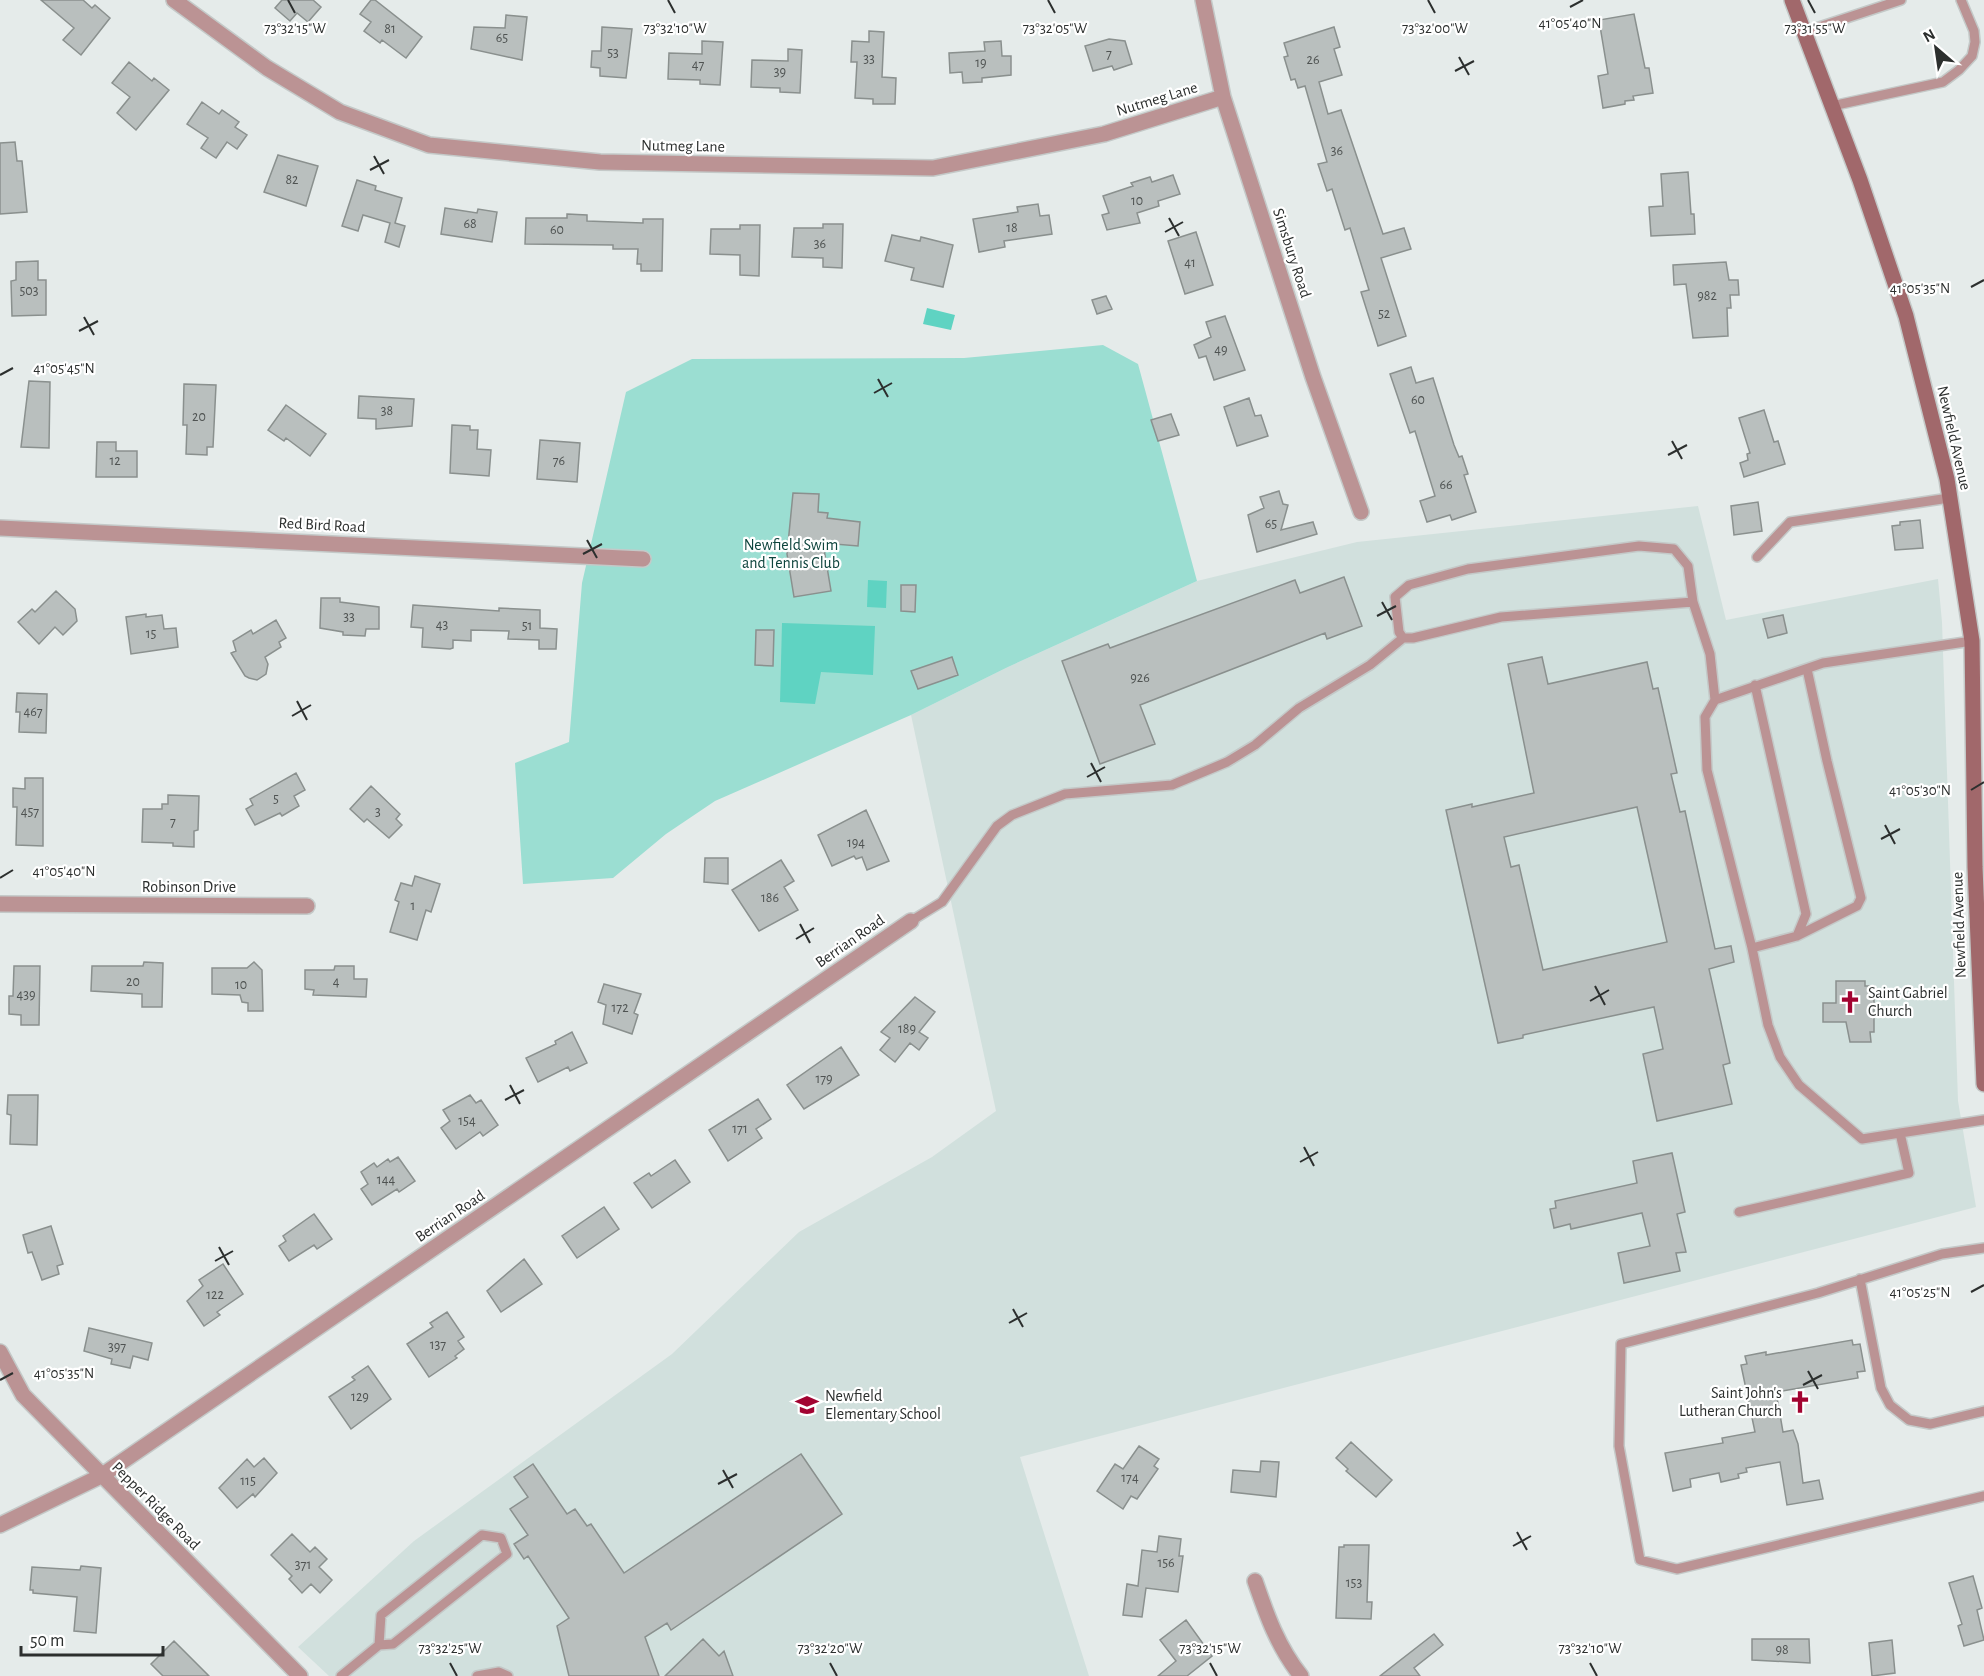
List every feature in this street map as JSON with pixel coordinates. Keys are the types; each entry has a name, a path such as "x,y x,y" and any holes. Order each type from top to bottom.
{"main road":[{"name":"Newfield Avenue","path":"1792,0 1906,316 1949,498 1972,641 1975,867 1984,1084"}],"street":[{"name":"Nutmeg Lane","path":"174,0 267,68 340,112 429,145 588,161 933,168 1104,134 1223,97"},
{"name":"Simsbury Road","path":"1203,0 1223,97 1313,376 1361,512"},
{"name":"Red Bird Road","path":"0,528 643,559"},
{"name":"Robinson Drive","path":"0,904 307,906"},
{"name":"Berrian Road","path":"0,1526 101,1476 911,921"},
{"name":"Pepper Ridge Road","path":"0,1352 23,1395 300,1676"},
{"path":"1255,1581 1285,1656 1301,1676"}],"lane":[{"path":"1804,32 1901,0"},
{"path":"1832,106 1943,82 1959,70 1972,56 1975,42 1974,32 1961,0"},
{"path":"1757,557 1791,522 1949,498"},
{"path":"1403,638 1399,633 1395,597 1409,585 1468,568 1639,546 1674,549 1688,566 1693,602 1710,654 1715,700 1705,717 1707,770 1752,948 1768,1025 1780,1057 1799,1085 1862,1138 1984,1120"},
{"path":"911,921 942,902 997,826 1012,815 1065,794 1172,785 1227,762 1255,745 1299,708 1370,665 1403,638 1413,638 1501,617 1693,602"},
{"path":"1715,700 1823,663 1972,641"},
{"path":"1752,948 1797,936 1857,906 1861,898 1807,669"},
{"path":"1755,685 1806,914 1797,936"},
{"path":"1739,1212 1909,1173 1900,1132"},
{"path":"1984,1248 1942,1254 1860,1280 1620,1344 1619,1446 1640,1560 1677,1569 1984,1496"},
{"path":"1860,1280 1881,1388 1890,1405 1909,1420 1930,1424 1984,1411"},
{"path":"342,1676 379,1645 393,1644 507,1554 501,1538 482,1535 381,1615 379,1645"},
{"path":"477,1676 500,1672 508,1676"}],"shaded area":[{"path":"927,308 955,315 951,330 923,324"},
{"path":"1698,506 1726,620 1938,579 1942,622 1958,1101 1976,1207 1020,1457 1089,1676 329,1676 298,1647 414,1541 672,1354 799,1232 932,1157 996,1111 911,715 1008,667 1197,581 1357,542"},
{"path":"868,580 887,581 886,608 867,607"},
{"path":"782,623 875,626 873,675 821,672 815,704 780,702"}],"green space":[{"name":"Newfield Swim and Tennis Club","path":"1103,345 1138,364 1197,581 1008,667 911,715 715,801 666,834 613,878 523,884 515,763 569,742 582,583 626,392 692,359 964,358"}],"building":[{"path":"41,0 83,0 92,8 95,5 110,18 81,55 63,40 74,28"},
{"path":"282,0 313,0 321,7 308,22 297,13 290,21 275,8"},
{"path":"371,0 375,0 422,37 406,58 382,40 380,43 364,31 371,22 360,14"},
{"path":"1634,14 1645,68 1649,68 1653,93 1633,96 1634,100 1625,101 1625,104 1603,108 1598,76 1608,74 1599,20"},
{"path":"506,15 527,17 522,60 471,49 474,27 505,28"},
{"path":"602,27 632,29 626,78 600,76 600,68 591,67 592,51 601,51"},
{"path":"1334,27 1340,47 1334,49 1342,75 1319,82 1328,114 1341,110 1383,234 1404,228 1411,249 1381,258 1406,336 1378,346 1361,292 1369,290 1350,228 1345,230 1332,189 1327,191 1318,164 1327,162 1305,86 1298,88 1295,79 1291,80 1284,57 1288,56 1284,43"},
{"path":"869,31 884,32 882,77 896,78 895,104 873,104 873,99 855,98 857,62 851,62 852,41 869,42"},
{"path":"1109,39 1125,41 1132,64 1114,70 1112,66 1093,71 1085,46"},
{"path":"702,41 723,42 720,85 700,84 700,80 668,79 669,53 702,54"},
{"path":"1001,41 1002,56 1011,56 1011,75 982,78 982,82 963,83 962,72 950,73 949,53 985,51 984,42"},
{"path":"788,49 802,50 800,93 780,92 780,88 751,87 752,60 788,61"},
{"path":"129,62 152,81 154,78 169,90 136,130 117,113 130,97 112,83"},
{"path":"202,102 219,114 222,110 239,122 235,127 247,135 237,149 227,142 216,158 201,148 208,138 187,124"},
{"path":"15,142 17,161 22,161 27,212 0,214 0,143"},
{"path":"278,155 318,166 306,206 264,192"},
{"path":"1688,172 1695,234 1651,236 1649,207 1663,206 1661,174"},
{"path":"1173,175 1180,194 1158,201 1159,206 1137,213 1140,223 1107,230 1102,215 1109,213 1103,196 1133,186 1131,183 1150,177 1152,182"},
{"path":"357,180 376,186 375,190 402,198 395,223 405,226 399,247 385,242 390,223 363,215 358,231 342,226"},
{"path":"1038,204 1040,216 1049,215 1052,234 1004,241 1005,247 979,252 973,219 1018,212 1017,207"},
{"path":"445,208 477,213 478,209 497,212 492,242 441,234"},
{"path":"567,214 587,215 587,221 643,223 643,219 663,219 662,271 641,271 641,264 637,264 638,249 613,249 613,245 525,244 526,218 567,218"},
{"path":"823,224 843,224 842,268 823,267 823,258 792,257 794,228 823,228"},
{"path":"740,225 760,225 759,276 740,275 740,255 710,254 711,229 740,229"},
{"path":"1196,232 1213,285 1185,294 1168,241"},
{"path":"892,235 920,241 921,237 953,245 943,287 911,280 914,268 885,261"},
{"path":"38,261 38,280 46,280 46,315 12,316 11,281 16,280 16,262"},
{"path":"1726,262 1729,280 1738,280 1739,295 1730,295 1731,308 1727,308 1728,336 1693,338 1686,284 1674,285 1673,265"},
{"path":"1106,296 1112,309 1097,314 1092,300"},
{"path":"1225,316 1245,370 1214,380 1206,356 1199,358 1194,345 1211,337 1206,322"},
{"path":"1411,367 1416,383 1433,378 1454,445 1459,457 1462,456 1468,474 1464,475 1476,512 1452,520 1450,515 1427,522 1420,501 1435,496 1415,431 1410,433 1390,374"},
{"path":"29,381 50,382 49,448 21,447"},
{"path":"184,384 216,385 213,447 207,447 207,455 186,454 187,425 183,425"},
{"path":"359,396 414,399 412,426 376,429 376,419 358,418"},
{"path":"1249,398 1255,416 1261,415 1268,436 1237,446 1224,407"},
{"path":"286,405 326,434 310,456 286,438 284,441 268,430"},
{"path":"1764,410 1774,442 1778,441 1785,464 1744,477 1740,463 1748,460 1747,454 1750,453 1739,418"},
{"path":"1171,414 1179,435 1158,441 1151,420"},
{"path":"452,425 470,426 470,430 478,430 477,449 491,450 489,476 450,473"},
{"path":"540,440 580,443 577,482 537,479"},
{"path":"97,442 116,442 116,451 137,451 137,477 96,477"},
{"path":"1279,491 1283,504 1288,505 1281,530 1313,522 1317,534 1257,552 1248,515 1264,508 1260,497"},
{"path":"793,493 819,494 818,512 828,513 827,518 860,522 858,546 823,543 831,591 794,597 787,554"},
{"path":"1758,502 1762,531 1734,535 1731,506"},
{"path":"1920,520 1923,548 1895,550 1892,526 1900,525 1900,522"},
{"path":"1344,577 1362,626 1327,639 1325,633 1140,705 1155,744 1100,764 1062,661 1108,644 1110,648 1295,580 1300,593"},
{"path":"901,585 916,585 915,612 901,611"},
{"path":"56,591 75,609 77,621 63,635 55,627 39,644 18,622 32,609 35,612"},
{"path":"321,598 340,598 340,602 379,607 379,629 366,629 365,636 343,635 343,632 320,628"},
{"path":"413,605 499,611 499,608 540,610 540,628 557,629 556,649 539,649 539,640 508,639 509,631 471,630 471,641 453,640 453,648 422,647 423,628 411,627"},
{"path":"146,614 146,617 162,615 164,629 176,628 178,647 131,654 126,617"},
{"path":"1783,615 1787,633 1768,638 1763,619"},
{"path":"276,620 286,638 279,642 281,647 265,657 268,664 266,674 257,680 245,676 231,653 236,651 233,641 251,630 253,634"},
{"path":"756,630 774,630 773,666 755,665"},
{"path":"952,657 958,675 918,689 911,671"},
{"path":"1542,657 1548,684 1647,662 1653,689 1658,688 1677,773 1671,774 1680,812 1685,811 1715,949 1731,946 1734,962 1709,969 1730,1063 1723,1065 1732,1104 1657,1121 1643,1054 1663,1049 1654,1007 1523,1035 1523,1038 1498,1043 1446,810 1472,804 1472,807 1534,793 1508,664","holes":["1637,807 1667,942 1543,970 1519,865 1511,867 1504,837"]},
{"path":"17,693 47,694 46,733 19,732 20,712 16,712"},
{"path":"296,773 305,790 294,796 299,806 282,816 280,813 255,825 246,809 253,805 250,799"},
{"path":"25,778 43,778 43,846 16,845 17,807 13,807 13,788 25,789"},
{"path":"371,786 400,814 396,819 402,825 389,838 367,819 364,822 350,809"},
{"path":"168,795 199,796 198,830 194,831 194,847 173,846 173,843 142,842 143,809 162,809 162,804 168,804"},
{"path":"866,810 889,861 867,870 862,857 856,859 854,856 832,866 818,835"},
{"path":"705,858 728,858 728,884 704,882"},
{"path":"781,860 794,881 784,887 798,910 759,931 732,890"},
{"path":"415,876 440,884 431,912 426,910 417,940 390,932 399,902 395,900 401,883 412,886"},
{"path":"144,962 163,963 162,1007 142,1007 142,994 91,991 92,966 143,966"},
{"path":"254,962 262,970 263,1011 248,1011 248,1003 242,1002 240,995 212,994 212,968 247,968"},
{"path":"14,966 40,966 39,1025 21,1025 21,1015 9,1014 9,996 13,996"},
{"path":"335,966 354,966 354,979 367,979 366,997 313,995 314,990 305,989 305,970 334,970"},
{"path":"1836,981 1865,981 1865,986 1874,986 1874,1032 1870,1032 1871,1042 1850,1042 1846,1022 1823,1022 1823,1003 1836,1003"},
{"path":"604,984 641,994 634,1013 638,1015 632,1034 603,1024 606,1005 598,1002"},
{"path":"915,997 935,1012 919,1032 928,1038 919,1050 910,1043 895,1062 880,1050 890,1038 881,1032"},
{"path":"572,1032 587,1063 570,1071 568,1067 538,1082 526,1058 556,1044 555,1041"},
{"path":"841,1047 859,1075 804,1109 787,1085"},
{"path":"8,1095 38,1095 37,1145 10,1144 11,1115 7,1114"},
{"path":"470,1095 476,1103 481,1100 498,1125 483,1136 480,1132 456,1149 441,1128 450,1121 443,1110"},
{"path":"758,1099 771,1119 756,1129 762,1138 728,1161 709,1130"},
{"path":"1672,1153 1685,1212 1677,1214 1686,1252 1676,1253 1680,1271 1624,1283 1618,1253 1650,1246 1642,1213 1571,1229 1570,1224 1554,1228 1550,1209 1556,1208 1555,1201 1637,1183 1633,1161"},
{"path":"398,1157 415,1181 399,1192 397,1189 372,1205 361,1189 368,1184 361,1172 374,1163 377,1167 388,1159 390,1162"},
{"path":"675,1160 690,1182 652,1208 634,1183 649,1173 651,1176"},
{"path":"604,1207 619,1229 577,1258 562,1236"},
{"path":"314,1214 332,1239 317,1249 314,1245 289,1261 279,1246 286,1241 283,1236"},
{"path":"51,1226 63,1264 57,1266 59,1274 42,1280 32,1252 28,1253 23,1235"},
{"path":"524,1259 542,1284 501,1312 487,1291"},
{"path":"223,1264 243,1294 217,1312 220,1315 204,1326 187,1301 203,1286 199,1280"},
{"path":"447,1312 464,1337 458,1341 464,1349 455,1356 457,1358 429,1377 407,1344 433,1327 430,1323"},
{"path":"89,1328 152,1343 148,1360 133,1356 130,1368 111,1364 112,1359 84,1351"},
{"path":"1852,1340 1853,1345 1860,1344 1865,1371 1857,1372 1858,1378 1776,1392 1783,1432 1793,1430 1798,1444 1803,1483 1819,1480 1823,1499 1787,1505 1780,1462 1746,1468 1747,1472 1738,1474 1739,1478 1721,1482 1719,1473 1690,1479 1691,1487 1673,1491 1665,1453 1723,1443 1722,1438 1755,1432 1741,1365 1747,1364 1745,1356 1766,1352 1766,1355"},
{"path":"368,1366 391,1399 351,1429 329,1397 355,1380 352,1377"},
{"path":"1351,1442 1392,1480 1376,1497 1346,1471 1348,1469 1336,1458"},
{"path":"1139,1446 1159,1459 1154,1466 1158,1469 1137,1499 1131,1496 1123,1509 1097,1491 1115,1464 1123,1469"},
{"path":"801,1454 842,1514 671,1630 667,1623 645,1637 659,1676 569,1676 557,1626 569,1618 528,1556 524,1559 514,1544 528,1535 510,1509 528,1497 514,1477 533,1464 567,1514 575,1509 587,1526 591,1524 624,1573"},
{"path":"264,1458 277,1473 255,1497 253,1494 237,1508 219,1488 247,1459 254,1467"},
{"path":"1261,1461 1279,1462 1276,1497 1231,1492 1233,1470 1260,1472"},
{"path":"292,1534 310,1552 315,1547 327,1559 319,1567 332,1580 320,1593 311,1584 302,1593 289,1579 292,1576 271,1555"},
{"path":"1159,1536 1181,1539 1179,1556 1183,1556 1178,1592 1146,1588 1142,1617 1123,1615 1127,1584 1138,1586 1142,1550 1157,1552"},
{"path":"1344,1545 1369,1545 1367,1602 1372,1602 1371,1619 1336,1618 1339,1547 1344,1547"},
{"path":"81,1566 101,1568 96,1633 74,1631 77,1597 33,1593 33,1590 30,1590 32,1567 80,1570"},
{"path":"1973,1576 1982,1608 1977,1610 1984,1640 1964,1646 1958,1626 1962,1624 1949,1583"},
{"path":"1186,1620 1212,1656 1187,1676 1158,1676 1176,1661 1160,1640"},
{"path":"1434,1634 1443,1645 1414,1668 1420,1676 1380,1676"},
{"path":"703,1639 719,1656 724,1651 733,1676 665,1676"},
{"path":"1752,1639 1809,1639 1810,1663 1752,1660"},
{"path":"1892,1640 1895,1673 1872,1676 1869,1643"},
{"path":"174,1641 209,1676 163,1676 151,1664"}],"place":[{"name":"Saint Gabriel Church","path":"1850,1002"},
{"name":"Saint John's Lutheran Church","path":"1800,1402"},
{"name":"Newfield Elementary School","path":"807,1405"}]}
